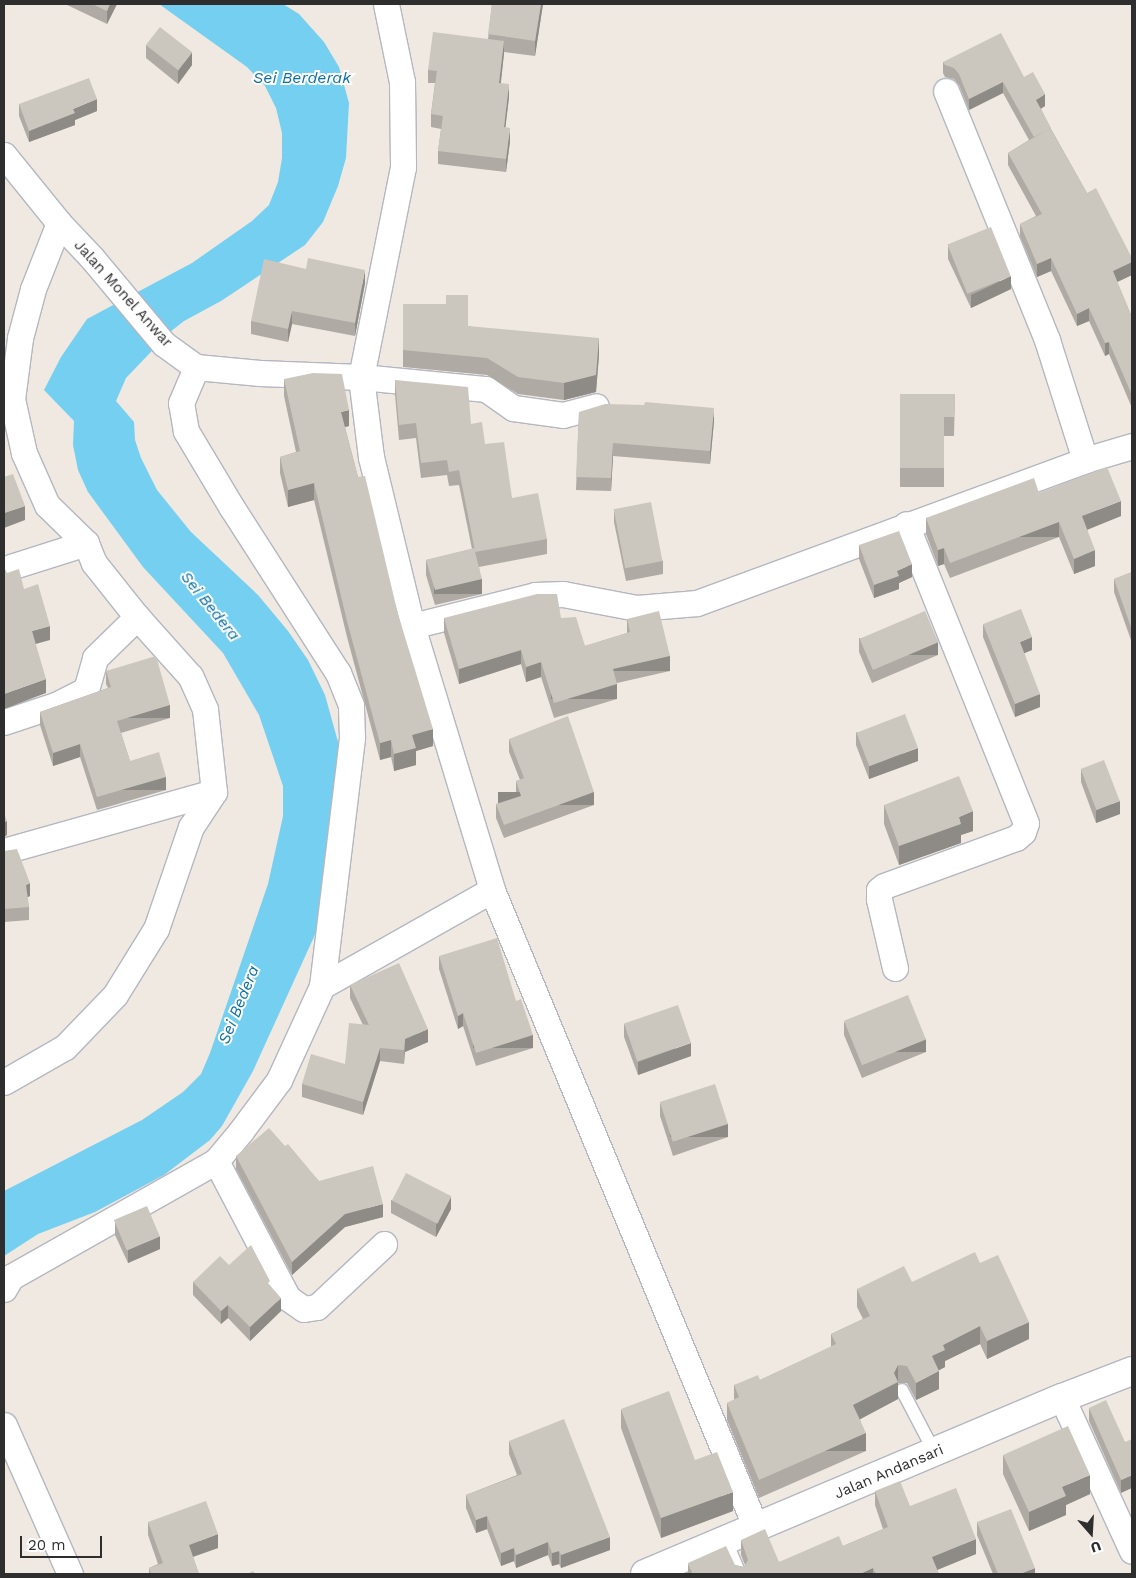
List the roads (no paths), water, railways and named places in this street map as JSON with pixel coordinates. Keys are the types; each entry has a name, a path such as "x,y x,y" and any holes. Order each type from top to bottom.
{"street":[{"path":"386,4 402,82 403,168 361,377 371,457 412,626 492,890 756,1528"},
{"path":"946,91 1047,340 1085,460"},
{"name":"Jalan Monel Anwar","path":"4,155 59,223 92,258 164,344 196,367"},
{"path":"4,1082 65,1047 115,995 156,929 191,828 214,792 205,709 190,676 137,617 94,563 86,543 47,505 24,453 12,399 20,338 33,289 59,223"},
{"path":"4,1290 11,1277 216,1161 280,1080 322,986 352,737 351,705 338,673 232,508 186,431 181,403 196,367 260,373 361,377 486,389 513,408 563,415 596,406"},
{"path":"412,626 535,595 563,594 637,608 697,603 906,524 1085,460 1132,446"},
{"path":"895,968 878,899 879,890 884,886 1016,838 1023,832 1026,823 906,524"},
{"path":"4,569 86,543"},
{"path":"4,722 58,704 86,690 94,658 137,617"},
{"path":"4,851 214,792"},
{"path":"322,986 492,890"},
{"path":"216,1161 288,1298 304,1309 317,1307 384,1244"},
{"name":"Jalan Andansari","path":"645,1574 1062,1398 1132,1371"},
{"path":"1062,1398 1132,1551"},
{"path":"4,1425 70,1574"}],"lane":[{"path":"902,1390 935,1453"},
{"path":"726,1541 740,1574"}],"water":[{"name":"Sei Berderak","path":"159,4 283,4 299,14 324,42 339,67 349,103 346,158 338,186 323,222 305,245 221,301 184,321 170,332 126,378 116,401 134,422 135,440 141,458 157,490 191,532 258,595 288,631 308,660 325,695 340,749 318,928 253,1071 222,1126 210,1140 164,1175 95,1212 38,1234 4,1256 4,1191 142,1120 183,1092 201,1074 210,1053 268,884 283,816 283,786 259,715 223,653 143,567 88,492 78,470 73,445 74,421 44,390 61,357 87,319 192,263 252,221 269,205 278,182 282,158 282,133 276,108 265,86 247,67"}],"water label":[{"name":"Sei Bedera","path":"210,606"},
{"name":"Sei Bedera","path":"239,1005"}]}
